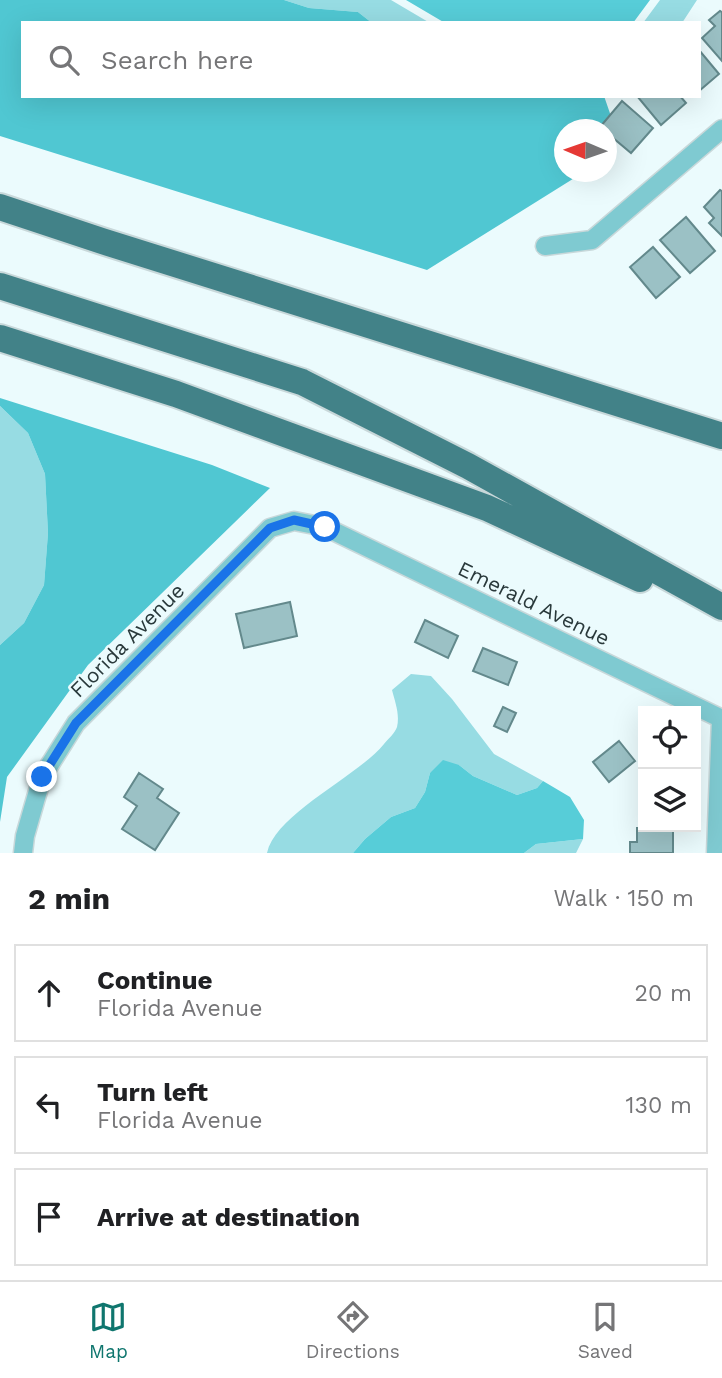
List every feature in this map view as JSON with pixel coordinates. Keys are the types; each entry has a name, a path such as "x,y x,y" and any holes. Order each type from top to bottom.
{"highway":[{"path":"0,207 722,436"},
{"path":"0,286 302,382 468,466 722,607"},
{"path":"0,338 176,394 487,508 722,618"}],"street":[{"path":"545,246 592,240 722,129"},
{"name":"Florida Avenue","path":"23,853 25,836 42,777 76,723 270,528 294,520 325,527"},
{"name":"Emerald Avenue","path":"325,527 722,719"},
{"path":"716,853 722,719"}],"shaded area":[{"path":"0,0 284,0 309,8 358,12 369,21 21,21 21,98 605,98 612,119 554,119 554,182 568,182 427,270 0,136"},
{"path":"284,0 391,0 427,21 369,21 358,12 309,8"},
{"path":"406,0 650,0 634,21 442,21"},
{"path":"660,0 697,0 683,21 644,21"},
{"path":"0,398 212,465 270,488 88,665 7,777 0,822 0,645 24,623 44,585 48,533 45,474 28,433 0,406"},
{"path":"0,406 28,433 45,474 48,533 44,585 24,623 0,645"},
{"path":"411,674 431,676 494,754 543,781 537,788 517,795 473,776 459,765 430,773 425,792 415,808 391,817 353,853 267,853 285,824 372,757 393,734 398,717 392,690"},
{"path":"443,760 459,765 473,776 517,795 537,788 543,781 570,797 584,820 583,839 536,844 524,853 353,853 391,817 415,808 425,792 430,773"},
{"path":"583,839 576,853 524,853 536,844"}],"building":[{"path":"720,11 722,61 702,38 715,26 709,20"},
{"path":"701,52 719,74 701,89"},
{"path":"639,98 682,98 686,103 661,125"},
{"path":"622,101 653,128 631,153 617,141 617,119 607,119"},
{"path":"720,190 722,236 709,223 714,218 704,207"},
{"path":"686,217 715,251 690,273 660,240"},
{"path":"653,247 680,277 656,298 630,267"},
{"path":"290,602 297,636 244,648 236,614"},
{"path":"425,620 458,636 448,658 415,642"},
{"path":"483,648 517,662 508,685 473,671"},
{"path":"503,707 516,713 507,732 494,726"},
{"path":"619,741 635,761 609,782 593,762"},
{"path":"139,773 163,789 157,798 179,813 155,850 122,829 137,806 124,797"},
{"path":"637,828 638,832 673,832 673,853 630,853 630,842 637,842"}],"route":[{"path":"42,777 76,723 270,528 294,520 325,527"}]}
